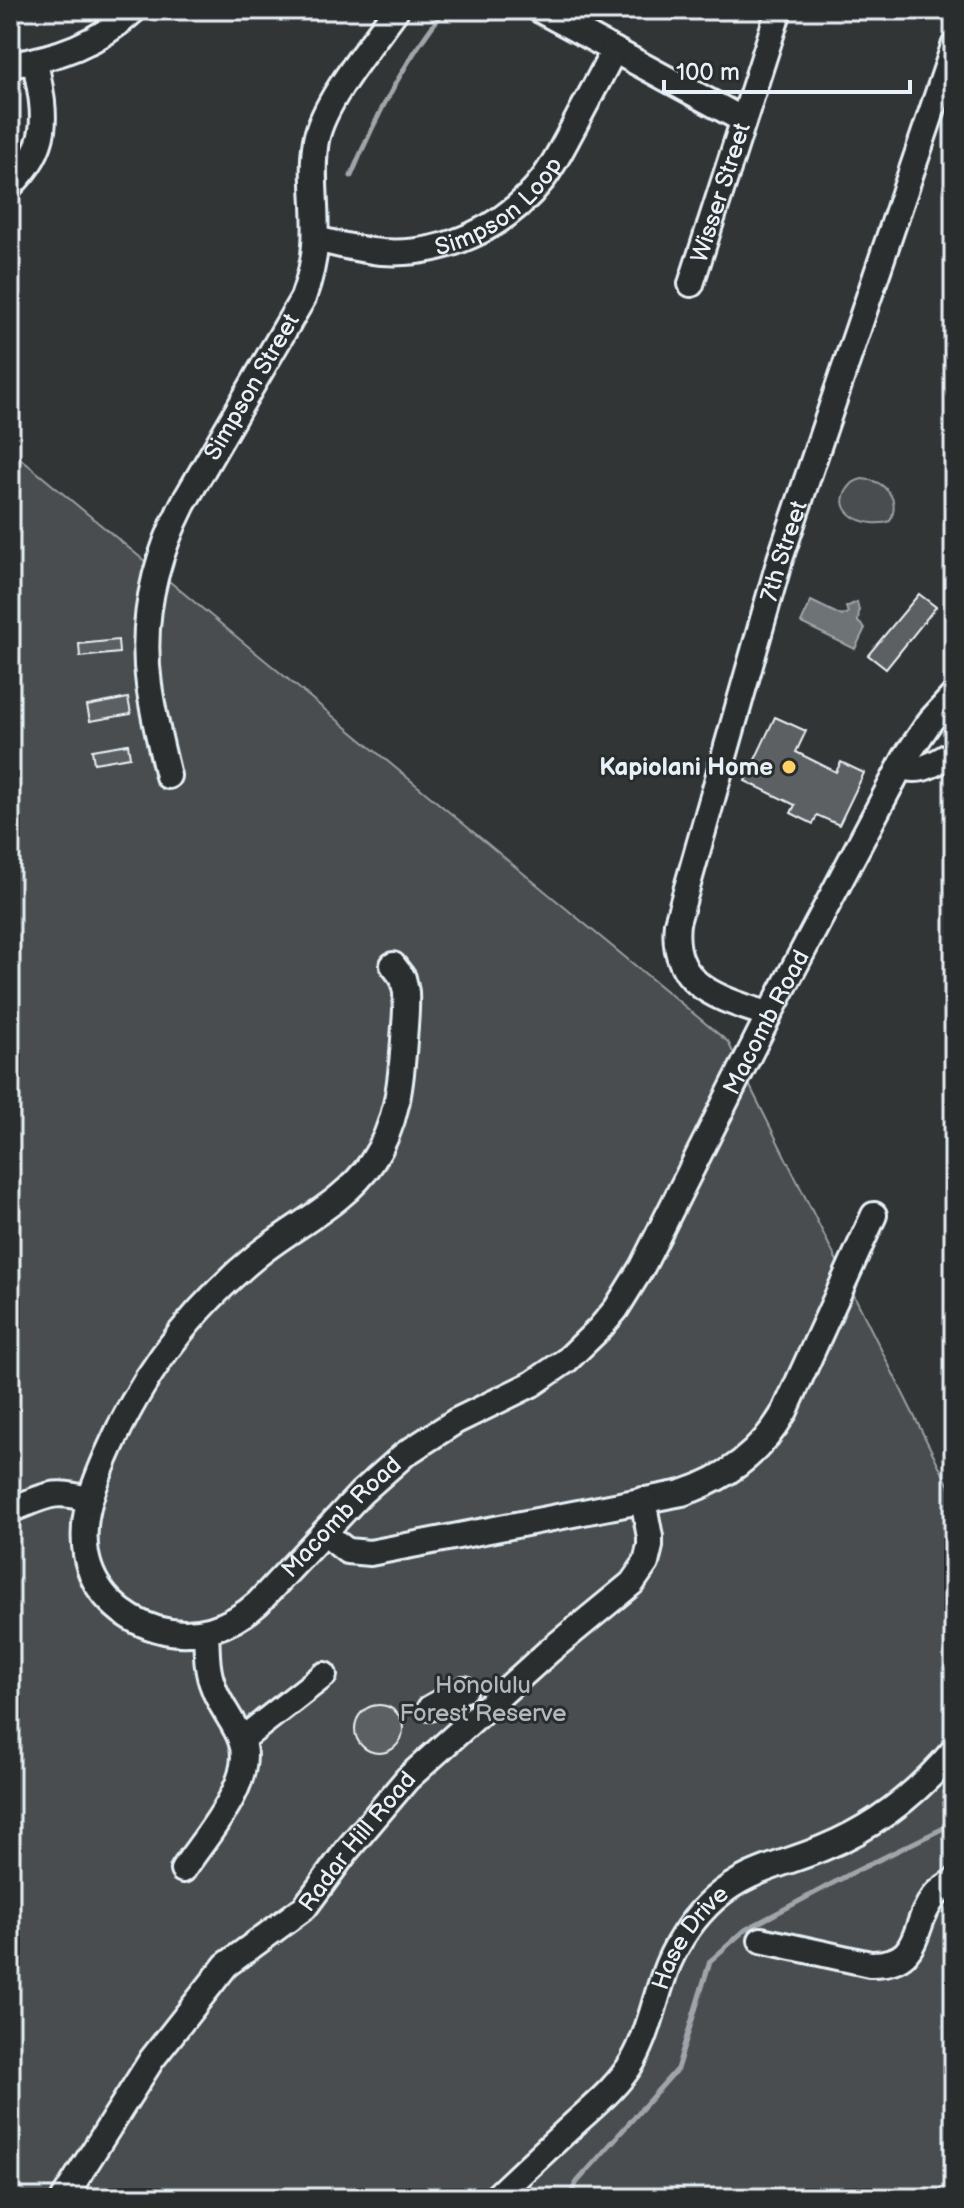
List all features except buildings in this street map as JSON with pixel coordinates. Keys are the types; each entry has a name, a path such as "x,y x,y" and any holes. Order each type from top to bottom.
{"street":[{"path":"10,65 59,55 87,44 114,28 134,10"},
{"name":"Simpson Street","path":"168,776 146,665 147,618 156,571 183,504 303,298 316,239 315,154 320,124 334,97 396,10"},
{"path":"540,10 743,120"},
{"name":"Wisser Street","path":"691,284 779,10"},
{"name":"7th Street","path":"769,1015 714,995 696,983 679,955 677,923 785,545 954,46"},
{"name":"Simpson Loop","path":"316,239 381,252 409,252 454,242 488,227 519,204 545,176 614,50"},
{"path":"10,186 28,164 43,128 45,116 35,61"},
{"name":"Macomb Road","path":"393,965 403,978 406,992 403,1055 398,1100 381,1148 347,1191 260,1253 187,1324 130,1407 94,1483 84,1532 91,1574 109,1600 147,1626 176,1633 206,1631 247,1613 361,1493 405,1454 456,1421 550,1373 600,1328 642,1267 769,1015 901,766 924,730 954,695"},
{"path":"901,766 912,770 924,769 954,753"},
{"path":"324,1533 347,1551 370,1553 682,1493 716,1480 746,1460 768,1437 785,1411 874,1215"},
{"path":"10,1510 58,1493 89,1500"},
{"name":"Radar Hill Road","path":"64,2198 152,2059 226,1965 305,1907 392,1795 479,1713 640,1574 648,1555 650,1537 643,1500"},
{"path":"183,1870 229,1802 240,1781 245,1755 241,1740 213,1687 207,1660 206,1631"},
{"path":"241,1740 324,1675"},
{"path":"447,1699 479,1713"},
{"name":"Hase Drive","path":"495,2198 607,2094 627,2071 642,2044 668,1965 687,1929 700,1913 730,1886 747,1876 821,1849 883,1816 920,1787 954,1750"},
{"path":"761,1940 870,1964 886,1963 908,1951 934,1897 954,1881"}],"green space":[{"name":"Honolulu Forest Reserve","path":"10,450 728,1042 954,1496 954,2198 10,2198"},
{"path":"862,479 878,483 889,492 894,505 890,521 863,521 848,513 844,507 847,490"}],"shaded area":[{"path":"811,601 842,616 848,613 846,607 857,602 858,622 865,628 855,649 801,623"}],"waterway":[{"path":"351,176 392,90 445,10"},
{"path":"568,2198 577,2182 677,2069 710,1961 745,1930 954,1823"}],"place":[{"name":"Kapiolani Home","path":"789,767"}]}
